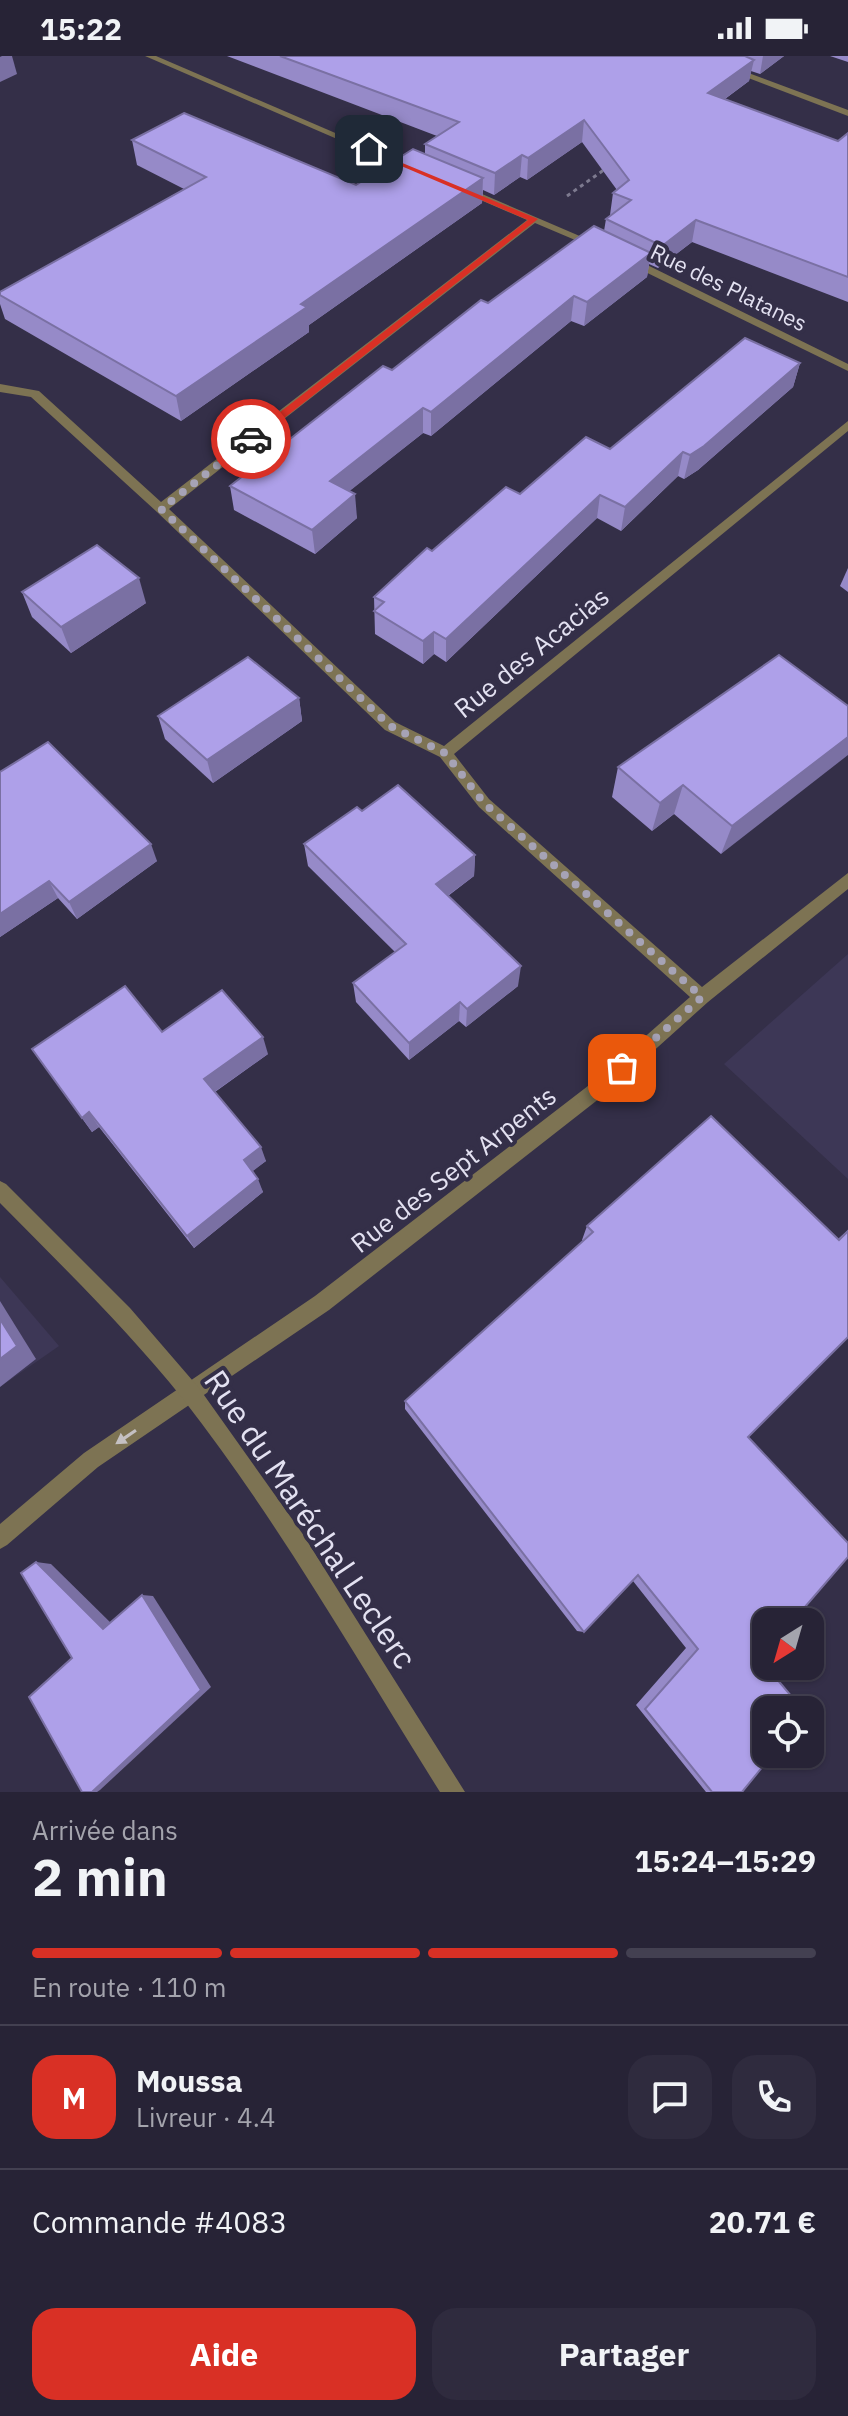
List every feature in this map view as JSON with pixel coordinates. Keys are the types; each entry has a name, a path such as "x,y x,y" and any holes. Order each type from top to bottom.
{"street":[{"path":"149,56 420,171"},
{"path":"695,56 848,113"},
{"name":"Rue des Platanes","path":"448,183 611,252"},
{"path":"161,509 534,219"},
{"name":"Rue des Platanes","path":"623,257 848,368"},
{"path":"0,388 35,394 390,726 445,753"},
{"name":"Rue des Acacias","path":"702,997 484,803 445,753 848,425"},
{"name":"Rue des Sept Arpents","path":"0,1538 91,1460 371,1266 603,1085 702,997 848,880"},
{"name":"Rue du Maréchal Leclerc","path":"0,1190 127,1318 191,1393 266,1498 453,1792"}],"path":[{"path":"534,219 610,165"}],"shaded area":[{"path":"848,954 848,1179 724,1064"},
{"path":"0,1277 59,1346 0,1387"}],"building":[{"path":"280,56 745,56 754,60 708,93 838,141 848,133 848,277 696,220 662,246 606,219 631,200 613,193 629,180 584,120 528,158 522,155 495,173 425,144 459,122"},
{"path":"184,113 356,185 413,149 483,178 301,304 307,307 176,396 0,295 0,292 206,177 132,140"},
{"path":"594,226 651,253 587,302 574,296 431,412 423,408 330,481 355,494 312,530 230,486 383,366 392,370 481,300 488,303"},
{"path":"745,338 800,363 704,446 690,455 683,452 625,507 600,495 446,639 434,632 423,641 374,611 384,602 374,597 427,548 432,551 506,487 520,494 586,437 610,449"},
{"path":"97,545 139,578 61,627 22,592"},
{"path":"779,655 848,706 848,737 732,826 683,785 660,803 618,767"},
{"path":"248,657 299,698 207,760 158,716"},
{"path":"48,742 151,844 69,902 49,881 0,914 0,772"},
{"path":"398,785 475,855 436,884 521,966 467,1009 460,1002 409,1043 353,983 406,944 304,844 357,807 362,811"},
{"path":"125,986 162,1032 222,990 263,1037 204,1079 261,1147 244,1160 258,1179 187,1236 89,1112 82,1118 32,1049"},
{"path":"711,1116 839,1240 848,1231 848,1337 748,1437 848,1543 848,1557 804,1608 752,1608 752,1680 778,1680 791,1696 752,1696 752,1768 762,1768 742,1792 712,1792 645,1709 698,1649 638,1575 584,1632 405,1401 593,1232 587,1226"},
{"path":"0,1319 17,1346 0,1359"},
{"path":"36,1562 103,1629 142,1595 201,1690 92,1792 82,1792 29,1697 72,1658 21,1573"}],"way so far":[{"path":"251,439 161,509 390,726 445,753 484,803 702,997 622,1068"}],"route":[{"path":"251,439 534,219 369,149"}]}
